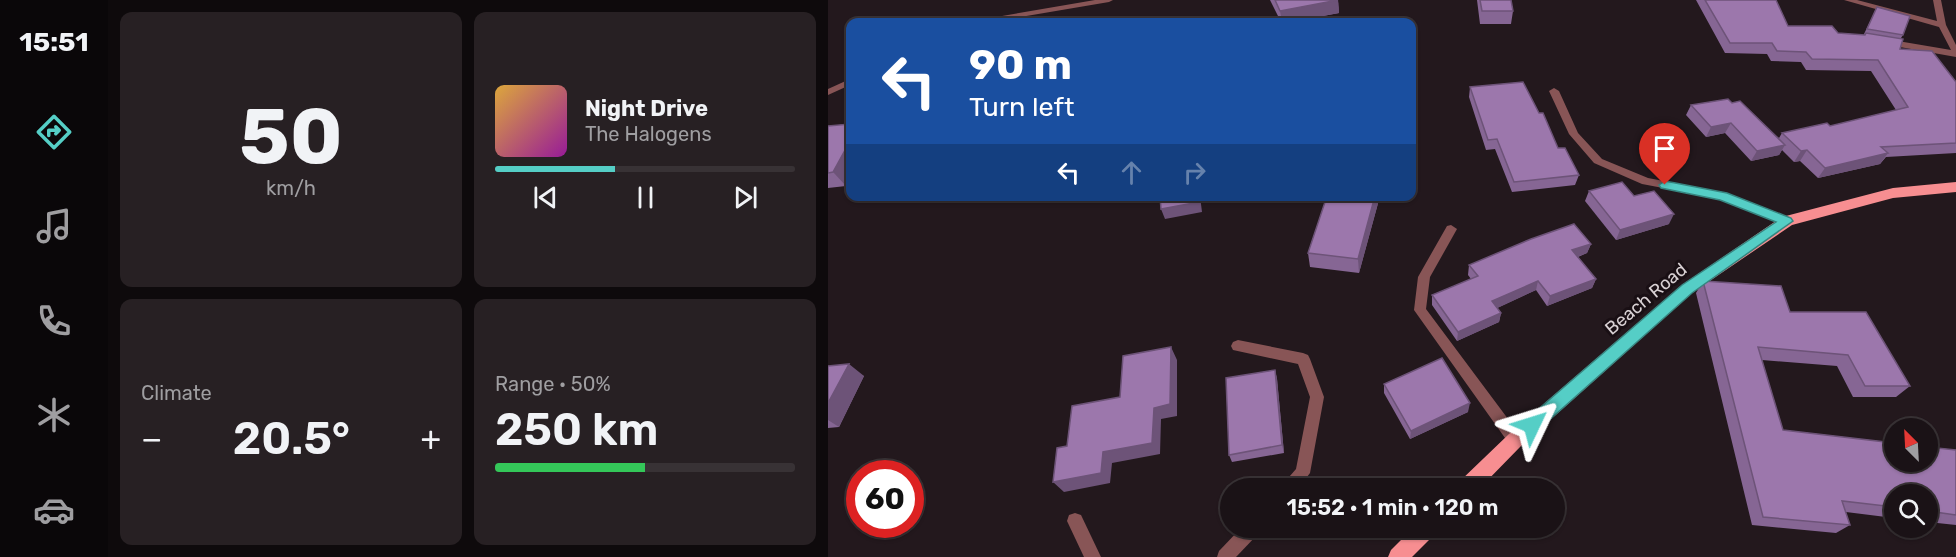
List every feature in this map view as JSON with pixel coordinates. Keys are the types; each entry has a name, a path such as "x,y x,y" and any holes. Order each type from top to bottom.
{"main road":[{"name":"Beach Road","path":"1477,478 1515,440 1687,289 1786,221 1893,193 1956,186"},
{"path":"1398,557 1417,538"}],"street":[{"path":"1003,18 1109,0"},
{"path":"1848,0 1942,25"},
{"path":"1937,0 1942,25 1956,53"},
{"path":"1876,41 1956,53"},
{"path":"828,92 846,84"},
{"path":"1554,91 1574,134 1598,160 1646,181 1723,196 1786,221"},
{"path":"1451,229 1424,277 1420,310 1515,440"},
{"path":"1238,346 1303,359 1317,397 1304,473 1299,478"},
{"path":"1075,521 1093,557"},
{"path":"1225,557 1243,538"}],"building":[{"path":"1275,0 1338,0 1280,11"},
{"path":"1480,0 1511,0 1513,11 1482,11"},
{"path":"1705,0 1776,0 1788,26 1832,26 1838,33 1865,35 1866,33 1903,39 1900,49 1932,51 1956,82 1956,143 1881,147 1888,153 1825,168 1807,150 1801,151 1782,133 1827,123 1830,126 1908,107 1878,60 1812,59 1806,52 1777,51 1772,43 1730,43"},
{"path":"1877,7 1910,16 1903,35 1867,29"},
{"path":"1523,82 1539,113 1543,113 1558,148 1565,148 1579,175 1514,182 1497,139 1488,140 1470,87"},
{"path":"1728,99 1732,103 1740,101 1785,145 1757,151 1731,123 1711,127 1691,105"},
{"path":"846,124 846,148 833,172 828,173 828,126"},
{"path":"1622,182 1634,196 1654,191 1674,214 1620,230 1589,191"},
{"path":"1160,201 1199,201 1199,202 1161,209"},
{"path":"1325,201 1374,201 1358,259 1308,253"},
{"path":"1574,224 1591,244 1572,250 1596,279 1550,296 1538,281 1492,301 1501,313 1458,332 1432,295 1478,276 1469,265"},
{"path":"1703,281 1781,286 1790,312 1866,312 1910,386 1865,386 1848,355 1758,347 1783,430 1884,442 1884,472 1938,472 1938,448 1956,450 1956,515 1938,512 1938,484 1884,484 1884,506 1842,501 1850,525 1763,517"},
{"path":"1171,347 1170,404 1154,408 1152,443 1103,452 1101,473 1053,482 1057,448 1067,446 1072,406 1120,397 1123,356"},
{"path":"1442,358 1470,403 1411,431 1384,384"},
{"path":"849,364 828,403 828,366"},
{"path":"1275,370 1282,445 1229,455 1226,378"}],"route":[{"path":"1532,425 1687,289 1786,221 1723,196 1665,185"}]}
